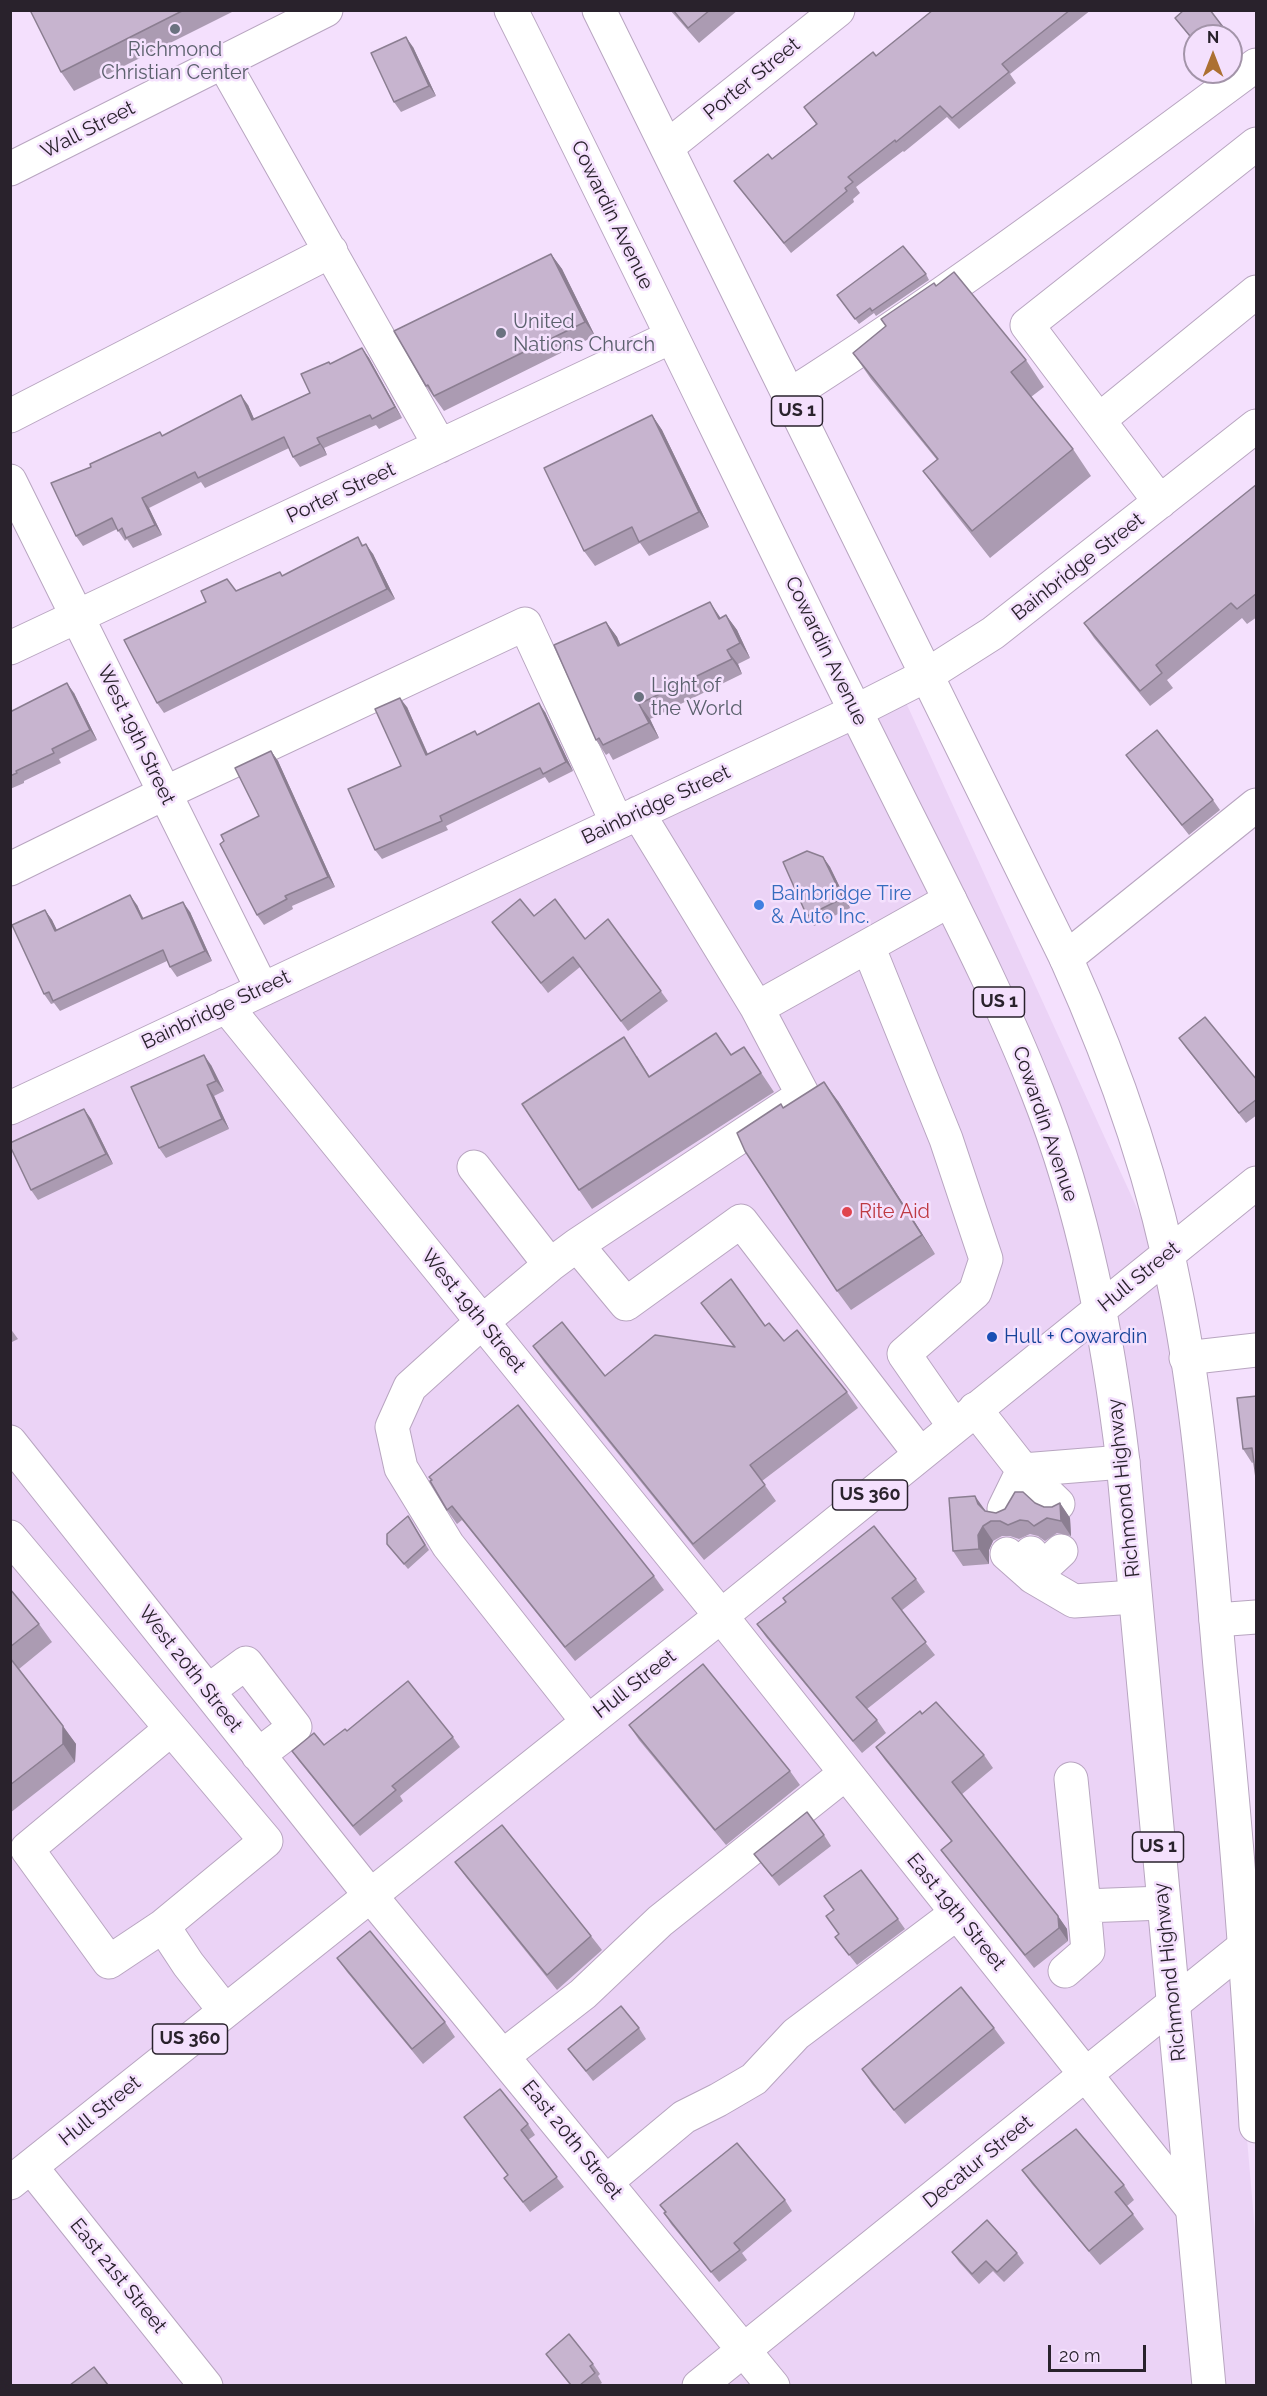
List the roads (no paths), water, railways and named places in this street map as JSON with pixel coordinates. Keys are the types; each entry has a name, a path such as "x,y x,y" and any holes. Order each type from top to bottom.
{"street":[{"name":"Wall Street","path":"10,169 326,10"},
{"name":"Cowardin Avenue","path":"511,10 602,190 671,337 1005,1014 1041,1102 1083,1235 1099,1309"},
{"name":"US 1","path":"599,10 1066,958 1105,1050 1126,1107 1146,1172 1177,1299 1197,1427 1250,1942 1257,2126"},
{"name":"Porter Street","path":"667,147 838,10"},
{"path":"223,62 440,446"},
{"path":"790,395 861,351 999,254 1257,65"},
{"path":"1160,502 1027,325 1257,144"},
{"path":"10,416 331,251"},
{"path":"1099,420 1257,292"},
{"name":"Porter Street","path":"10,648 671,337"},
{"name":"Bainbridge Street","path":"10,1108 856,711 927,675 993,633 1257,426"},
{"name":"West 19th Street","path":"10,481 262,989"},
{"path":"10,869 525,624 627,818 757,1008 803,1095 550,1265 410,1387 392,1427 402,1468 448,1545 588,1722"},
{"path":"1066,958 1257,805"},
{"path":"757,1008 950,900"},
{"path":"868,946 946,1139 986,1259 975,1292 904,1354 965,1417 1023,1470 1030,1507"},
{"name":"West 19th Street","path":"226,1006 721,1616"},
{"path":"474,1167 550,1265"},
{"name":"Hull Street","path":"21,2175 721,1616 1257,1183"},
{"path":"577,1245 626,1304 741,1221 920,1454"},
{"name":"Richmond Highway","path":"1099,1309 1108,1350 1123,1462 1209,2385"},
{"path":"1186,1358 1257,1350"},
{"name":"West 20th Street","path":"10,1442 370,1895"},
{"path":"1023,1470 1123,1462"},
{"path":"10,1537 266,1841 164,1926 109,1962 27,1849 171,1729"},
{"path":"1033,1558 1074,1602 1135,1597"},
{"name":"East 19th Street","path":"721,1616 1191,2207"},
{"path":"1216,1620 1257,1617"},
{"path":"208,1691 246,1663 295,1727 258,1755"},
{"path":"502,2056 583,1994 660,1922 846,1773"},
{"path":"1065,1971 1088,1951 1071,1779"},
{"name":"East 20th Street","path":"370,1895 773,2385"},
{"path":"1084,1906 1163,1903"},
{"path":"606,2182 684,2117 754,2079 796,2034 957,1913"},
{"path":"164,1926 188,1964 225,2012"},
{"name":"Decatur Street","path":"699,2385 1250,1942"},
{"name":"East 21st Street","path":"21,2175 206,2385"}],"place":[{"name":"Richmond Christian Center","path":"175,29"},
{"name":"United Nations Church","path":"501,333"},
{"name":"Light of the World","path":"639,697"},
{"name":"Bainbridge Tire & Auto Inc.","path":"759,905"},
{"name":"Rite Aid","path":"847,1212"},
{"name":"Hull + Cowardin","path":"992,1337"}]}
